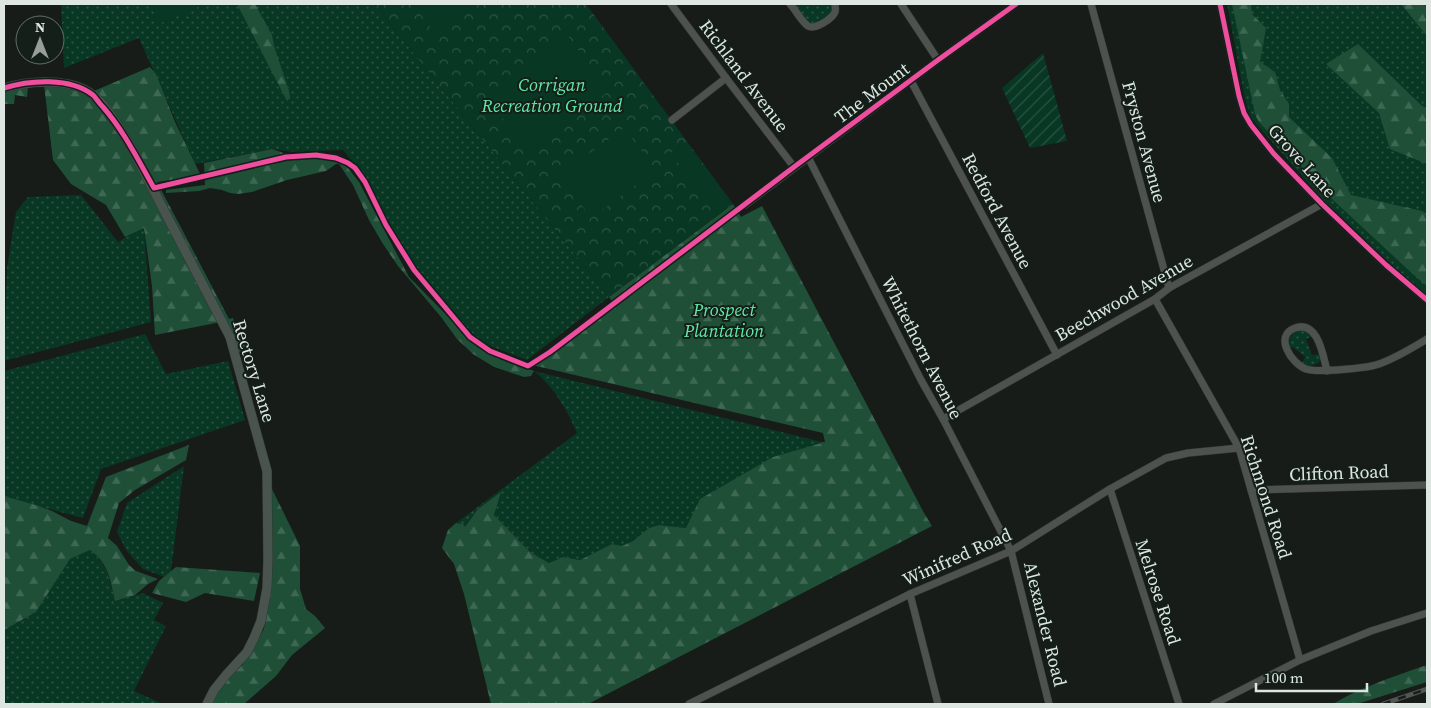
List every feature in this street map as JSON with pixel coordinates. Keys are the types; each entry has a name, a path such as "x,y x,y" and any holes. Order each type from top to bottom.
{"main road":[{"name":"Rectory Lane","path":"4,88 27,82 57,82 76,87 92,95 110,115 130,145 230,337 267,471 268,560 261,621 254,638 247,652 214,690 207,704"}],"street":[{"name":"Richland Avenue","path":"671,4 794,167"},
{"path":"790,4 806,25 812,27 818,26 833,15 835,4"},
{"path":"900,4 938,60"},
{"name":"The Mount","path":"745,205 1016,4"},
{"name":"Fryston Avenue","path":"1091,4 1169,288"},
{"name":"Grove Lane","path":"1220,4 1244,113 1251,125 1274,154 1322,204 1386,265 1427,300"},
{"path":"672,120 726,78"},
{"name":"Redford Avenue","path":"911,81 1057,354"},
{"name":"Whitethorn Avenue","path":"808,157 916,372 943,419 1011,551"},
{"name":"Beechwood Avenue","path":"943,419 1155,299 1169,288 1322,204"},
{"name":"Richmond Road","path":"1155,299 1239,448 1300,660"},
{"path":"1327,371 1320,344 1312,330 1302,327 1292,329 1286,336 1287,351 1296,363 1307,370 1327,371 1378,364 1427,339"},
{"name":"Winifred Road","path":"688,704 910,594 1011,551 1110,489 1166,458 1188,453 1239,448"},
{"name":"Clifton Road","path":"1251,490 1427,485"},
{"name":"Melrose Road","path":"1110,489 1179,704"},
{"name":"Alexander Road","path":"1011,551 1050,704"},
{"path":"910,594 935,703"},
{"path":"1214,704 1300,660 1371,631 1427,613"}],"green space":[{"path":"61,4 374,4 609,297 527,360 482,343 413,272 366,178 343,150 293,152 272,149 195,164 139,38 64,68 65,15 62,15"},
{"path":"154,4 205,4 156,25"},
{"path":"237,4 255,4 272,35 289,91 290,98 287,101"},
{"name":"Corrigan Recreation Ground","path":"374,4 586,4 733,204 609,297"},
{"path":"413,4 478,4 435,34"},
{"path":"794,4 832,4 832,11 823,20 809,23 799,13"},
{"path":"1227,4 1427,4 1427,295 1408,281 1324,201 1251,118 1245,99"},
{"path":"1232,4 1251,4 1252,14 1266,28 1260,62 1275,72 1280,90 1289,104 1289,117 1332,158 1351,195 1422,211 1427,214 1427,286 1333,200 1259,122 1255,114"},
{"path":"1401,4 1424,4 1427,8 1427,36"},
{"path":"568,36 609,91 528,152 487,98"},
{"path":"1358,44 1422,106 1427,108 1427,164 1390,149 1379,113 1326,64"},
{"path":"1043,53 1067,141 1030,148 1002,88"},
{"path":"150,67 156,74 175,122 201,176 157,182 229,319 233,318 246,348 238,353 226,321 155,335 152,286 144,228 125,237 106,205 71,184 53,160 44,85 94,91"},
{"path":"28,86 27,97 15,95 14,104 4,104 4,92"},
{"path":"624,128 656,170 591,218 560,175"},
{"path":"686,142 730,203 715,214 671,153"},
{"path":"272,149 298,158 341,159 359,182 409,277 479,348 534,371 531,376 524,377 494,367 473,354 457,339 398,266 383,244 369,220 353,185 339,164 326,171 287,180 252,192 238,194 210,188 199,191 166,193 166,190 205,185 204,163"},
{"path":"81,195 118,242 144,227 151,322 4,361 7,268 16,212 28,197"},
{"name":"Prospect Plantation","path":"733,204 741,217 762,206 932,526 588,704 491,704 464,594 454,564 442,548 448,530 456,523 463,524 465,527 478,509 501,492 494,515 530,552 549,563 563,557 580,560 612,544 622,546 633,541 649,528 659,525 686,528 700,499 773,457 825,442 823,433 532,365 614,304 609,297"},
{"path":"1302,330 1313,336 1306,339 1312,355 1320,354 1319,363 1310,366 1302,363 1305,357 1293,347 1290,348 1289,341 1291,336 1295,332"},
{"path":"145,334 166,374 228,361 245,420 101,469 83,518 4,497 4,371"},
{"path":"534,371 826,443 773,457 686,528 659,525 649,528 633,541 622,546 612,544 580,560 563,557 549,563 530,552 494,515 500,493 478,509 465,527 456,523 577,433 559,399 548,384"},
{"path":"189,445 186,460 135,490 119,503 108,538 117,546 129,565 136,571 158,579 148,584 135,595 115,601 105,566 90,550 70,559 36,612 4,630 4,496 39,506 71,521 87,526 106,477"},
{"path":"184,466 170,579 143,569 126,550 117,532 127,503"},
{"path":"270,485 300,546 300,589 306,609 325,628 292,655 276,676 244,704 211,704 222,685 243,664 264,629 271,578"},
{"path":"90,550 105,567 115,601 143,593 163,603 154,620 166,626 134,691 163,704 4,704 4,630 36,612 70,559"},
{"path":"176,567 260,573 254,601 205,593 186,602 152,593 159,581"},
{"path":"1427,665 1427,682 1357,704 1333,704 1391,677"}],"railway":[{"path":"1383,704 1427,689"}],"cycle path":[{"path":"4,88 26,83 50,82 73,85 84,89 93,95 111,116 154,188 286,157 316,155 336,158 348,163 355,168 365,182 386,225 414,270 470,337 490,351 528,366 550,352 794,167 1016,4"},
{"path":"1220,4 1239,96 1244,113 1251,125 1274,154 1322,204 1386,265 1427,300"}]}
